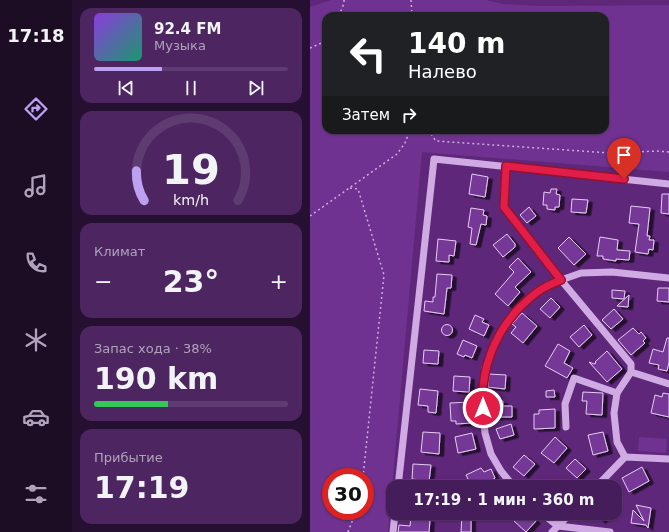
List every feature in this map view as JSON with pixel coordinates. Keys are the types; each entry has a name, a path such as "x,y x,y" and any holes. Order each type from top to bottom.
{"street":[{"path":"399,480 434,159 669,184"},
{"path":"506,166 504,207 561,280 631,364 631,372 617,393 614,413 617,442 625,457"},
{"path":"508,480 491,454 485,433 482,396 485,368 496,340 508,319 538,291 561,280 581,273 612,272 669,278"},
{"path":"631,372 669,384"},
{"path":"566,426 565,404 574,378 617,393"},
{"path":"603,480 625,457 669,458"},
{"path":"393,532 394,520"},
{"path":"547,520 555,529 610,532"},
{"path":"555,529 564,520"}],"path":[{"path":"341,12 344,0"},
{"path":"411,0 412,12"},
{"path":"310,48 322,43"},
{"path":"310,216 397,154 405,143 408,134"},
{"path":"431,134 436,141 610,153 657,151 669,152"},
{"path":"350,188 358,189 384,275 364,468"},
{"path":"348,532 353,520"}],"shaded area":[{"path":"331,0 486,0 503,4 540,6 669,5 669,172 422,152 393,480 386,480 386,520 389,520 388,532 310,532 310,7"},
{"path":"639,437 667,439 666,453 638,451"}],"building":[{"path":"472,174 488,177 485,197 469,194"},
{"path":"551,189 557,189 556,194 560,195 559,207 555,207 555,210 547,209 547,205 543,205 544,192 550,193"},
{"path":"662,194 669,194 669,214 661,213"},
{"path":"572,199 588,200 586,213 571,212"},
{"path":"631,206 650,208 647,236 650,236 649,240 654,240 653,250 649,249 648,254 635,252 639,224 629,223"},
{"path":"529,207 536,216 527,223 520,215"},
{"path":"471,208 484,210 483,215 487,216 486,225 481,224 476,245 470,244 472,228 468,227"},
{"path":"507,234 515,244 515,247 503,257 493,245"},
{"path":"569,237 586,254 574,265 558,248"},
{"path":"600,237 618,240 617,250 630,251 629,260 616,259 616,261 603,259 603,256 597,256"},
{"path":"438,239 456,241 454,256 449,255 449,262 436,261"},
{"path":"518,258 531,272 515,287 520,292 508,306 495,294 514,272 509,267"},
{"path":"437,274 452,275 451,288 447,288 444,314 424,311 425,301 433,302 433,297 435,297"},
{"path":"658,288 669,288 669,302 657,301"},
{"path":"612,290 625,291 624,299 612,298"},
{"path":"629,295 628,307 617,306"},
{"path":"551,298 560,307 550,318 540,309"},
{"path":"614,309 623,319 611,329 602,320"},
{"path":"522,313 537,326 523,343 511,333 516,327 512,324"},
{"path":"475,315 484,319 482,322 489,325 484,336 469,329"},
{"path":"447,324 451,326 453,330 451,334 447,336 443,334 441,330 443,326"},
{"path":"584,325 592,335 579,347 570,337"},
{"path":"633,328 639,334 641,332 646,338 643,341 645,343 631,355 618,340"},
{"path":"667,338 669,338 669,362 667,371 658,369 659,365 649,363 653,349 663,352"},
{"path":"463,340 477,346 472,358 457,354"},
{"path":"558,344 570,351 564,363 573,368 567,378 545,366"},
{"path":"424,350 439,351 438,364 423,363"},
{"path":"607,351 622,369 607,382 589,362 594,364 596,363 595,362"},
{"path":"489,374 506,375 505,389 488,387"},
{"path":"454,376 470,377 469,392 453,391"},
{"path":"420,389 438,391 436,413 428,412 428,406 418,405"},
{"path":"554,390 555,397 546,397 546,391"},
{"path":"583,392 603,393 602,415 586,414 587,401 582,401"},
{"path":"663,393 669,394 669,417 651,413 655,395 662,397"},
{"path":"495,401 503,401 503,406 512,406 512,417 496,417"},
{"path":"471,402 472,423 456,424 456,421 451,421 450,403"},
{"path":"555,409 555,428 534,429 534,414 539,414 539,410"},
{"path":"511,424 514,435 500,439 496,429"},
{"path":"423,432 440,433 439,454 421,452"},
{"path":"603,432 608,451 593,455 588,435"},
{"path":"472,433 476,449 458,453 455,437"},
{"path":"555,437 567,448 554,463 541,453"},
{"path":"524,455 535,464 524,476 513,467"},
{"path":"575,459 586,469 577,478 566,468"},
{"path":"413,464 431,465 429,480 412,479"},
{"path":"642,467 649,481 629,492 622,478"},
{"path":"481,468 484,472 491,469 495,478 492,480 468,480 466,475"},
{"path":"636,505 651,508 648,528 646,525 631,523 633,510 644,521"},
{"path":"411,520 430,520 429,532 398,532 399,525 410,526"},
{"path":"462,520 471,520 471,532 461,532"},
{"path":"535,520 536,521 526,532 514,521"}],"route":[{"path":"483,408 482,396 485,368 496,340 508,319 538,291 561,280 504,207 506,166 624,179"}]}
